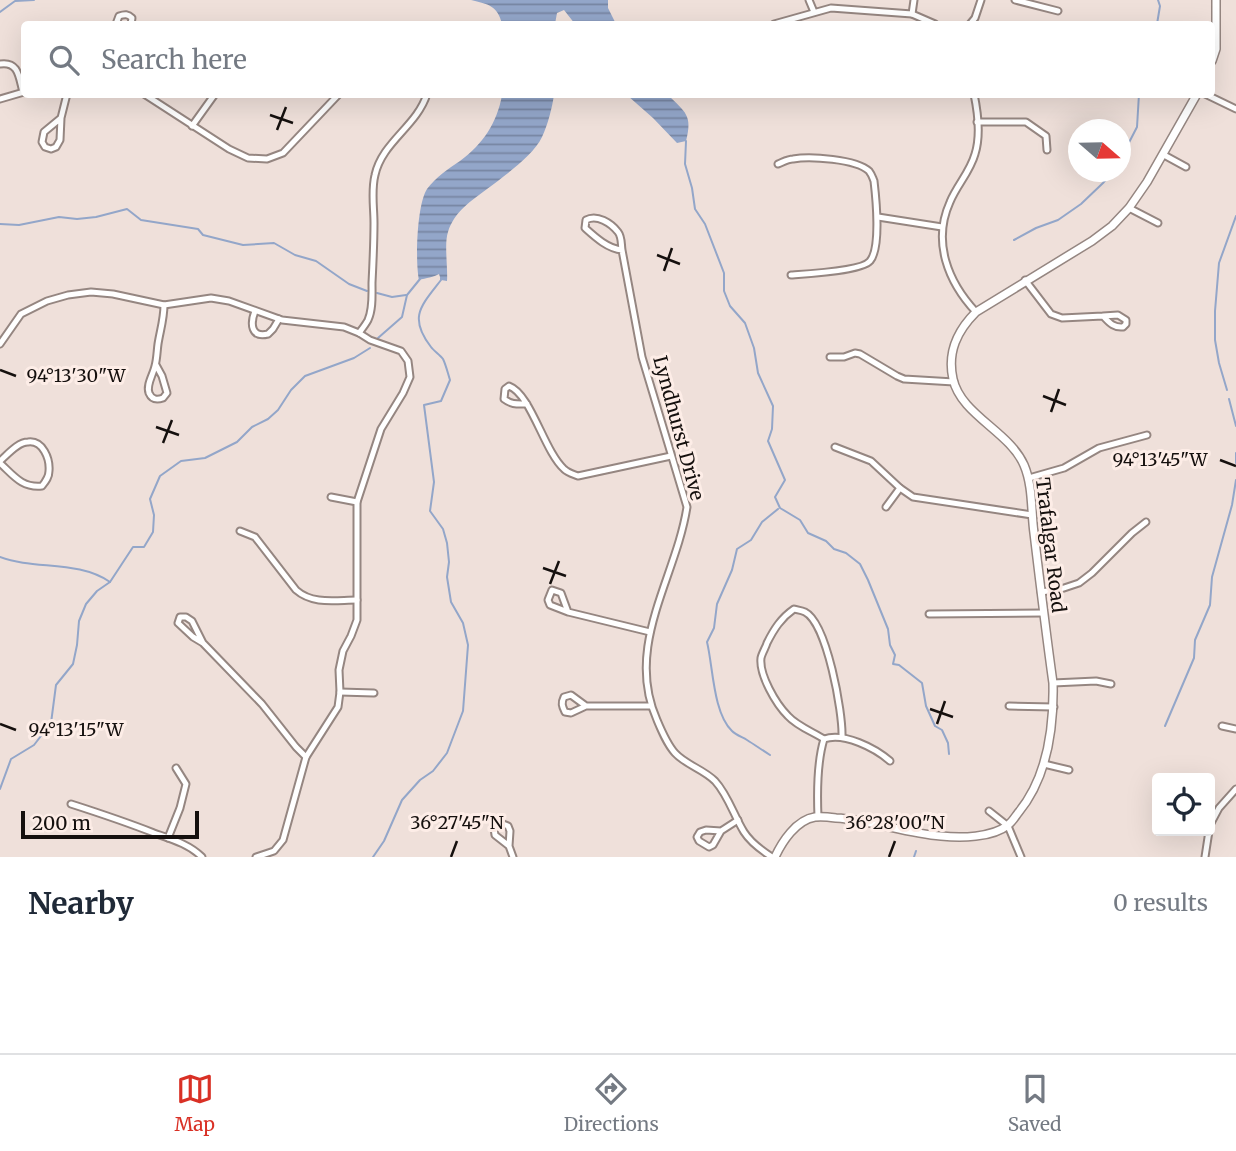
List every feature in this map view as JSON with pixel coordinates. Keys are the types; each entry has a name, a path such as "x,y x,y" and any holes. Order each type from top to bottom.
{"street":[{"path":"810,0 814,12"},
{"path":"912,14 914,0"},
{"path":"972,21 981,0"},
{"path":"1015,0 1058,11"},
{"path":"1215,52 1216,0"},
{"path":"784,21 831,8 912,14 928,21"},
{"path":"117,21 119,16 124,14 129,15 132,21"},
{"path":"0,64 14,65 21,83"},
{"path":"0,97 21,93"},
{"path":"61,118 44,132 42,142 45,147 56,147 60,140 61,118 66,98"},
{"path":"150,98 229,149 248,158 267,159 283,153 335,98"},
{"path":"192,126 212,98"},
{"path":"359,333 368,320 372,306 375,173 386,150 415,117 426,98"},
{"path":"974,98 979,133 976,151 972,164 950,202 942,227 944,258 952,279 963,298 976,312"},
{"path":"830,358 855,353 904,379 954,382 951,364 954,346 964,324 976,312 1093,241 1112,226 1129,208 1164,155 1195,98"},
{"path":"1213,98 1236,109"},
{"path":"977,122 1026,122 1046,136 1047,150"},
{"path":"1164,155 1186,167"},
{"path":"778,164 790,159 817,158 839,161 862,167 872,175 874,181 878,217 873,257 867,264 791,275"},
{"path":"1129,208 1157,223"},
{"path":"878,217 942,227"},
{"name":"Lyndhurst Drive","path":"622,250 614,250 592,235 585,228 586,220 599,218 617,231 621,239 642,357 687,507 650,632 647,681 651,706 668,743 677,755 705,772 717,783 745,834 753,844 773,857"},
{"path":"1025,280 1051,314 1062,318 1103,316"},
{"path":"0,344 21,314 47,301 91,292 164,305 211,298 229,300 279,319 344,327 401,351 408,361 410,377 381,429 357,502 357,620 343,652 339,670 338,706 306,757 283,841 274,851 256,857"},
{"path":"156,365 167,393 158,400 152,398 148,386 156,365 157,347 164,321 164,305"},
{"path":"255,311 252,324 255,332 259,334 268,334 279,319"},
{"name":"Trafalgar Road","path":"954,382 969,407 1016,450 1029,478 1054,708 1044,764 1029,800 1008,826"},
{"path":"527,404 509,403 504,399 505,389 509,386 517,390 527,404 555,459 566,471 578,476 671,456"},
{"path":"1029,478 1064,468 1099,448 1147,435"},
{"path":"29,442 39,444 46,453 50,470 48,479 42,486 32,487 21,483 0,462 18,446 29,442"},
{"path":"835,447 871,461 913,497 1032,516"},
{"path":"886,507 900,488"},
{"path":"331,497 357,502"},
{"path":"1041,592 1079,583 1146,522"},
{"path":"240,531 255,537 303,596 321,601 357,600"},
{"path":"568,612 561,593 552,590 548,600 550,606 568,612 650,632"},
{"path":"842,737 837,690 823,640 815,622 806,612 794,609 785,615 771,634 761,658 763,674 778,704 789,718 824,739 842,737 863,744 890,761"},
{"path":"929,614 1044,613"},
{"path":"203,643 192,621 180,617 178,624 203,643 262,704 306,757"},
{"path":"1053,683 1096,681 1111,684"},
{"path":"340,692 374,693"},
{"path":"586,706 651,706"},
{"path":"1009,706 1054,708"},
{"path":"1222,726 1236,729"},
{"path":"818,817 821,750 824,739"},
{"path":"1044,764 1069,770"},
{"path":"168,838 187,784 176,768"},
{"path":"1215,816 1236,789"},
{"path":"71,804 188,846 202,857"},
{"path":"989,811 1008,826 1021,857"},
{"path":"773,857 786,837 812,817 860,820 940,836 970,837 989,834 1008,826"},
{"path":"721,831 737,820"},
{"path":"1205,857 1208,836"},
{"path":"509,846 513,857"}],"water":[{"path":"471,0 608,0 608,8 614,21 573,21 564,10 557,13 556,21 501,21 498,13"},
{"path":"501,98 553,98 550,116 538,144 454,219 447,237 447,281 441,280 439,274 419,280 418,233 421,207 427,189 482,140 497,115"},
{"path":"630,98 671,98 688,120 686,141 677,143"}],"waterway":[{"path":"0,12 15,1 34,0"},
{"path":"1158,0 1160,6 1158,21"},
{"path":"1131,139 1137,127 1139,98"},
{"path":"686,141 685,164 695,209 705,224 724,273 724,291 730,306 745,323 754,348 758,373 773,406 772,429 768,441 785,480 775,497 780,508 800,520 808,533 826,541 834,549 846,553 860,564 888,629 890,645 895,655 893,664 899,665 922,683 926,706 935,726 942,730 948,743 949,754"},
{"path":"1014,240 1058,220 1081,204 1104,182"},
{"path":"0,224 19,225 59,217 96,217 127,209 141,220 198,229 203,235 243,245 274,243 295,255 316,261 349,284 367,291"},
{"path":"1227,390 1215,340 1215,311 1219,263 1236,216"},
{"path":"373,857 384,841 402,800 420,780 433,771 447,753 463,711 468,645 463,623 451,602 447,577 447,543 443,529 430,511 434,482 424,405 441,401 450,380 443,359 424,337 419,319 423,305 441,278"},
{"path":"378,338 402,317 407,295 420,279"},
{"path":"377,293 392,297 406,295"},
{"path":"0,789 11,759 34,745 51,723 56,685 73,664 79,621 86,604 97,591 110,582 133,547 144,547 153,532 154,515 150,499 160,476 181,461 205,458 237,442 252,427 278,410 291,390 305,376 354,358 370,348"},
{"path":"1229,399 1236,426"},
{"path":"1236,453 1236,463"},
{"path":"1165,726 1194,658 1195,640 1210,605 1212,577 1232,505 1236,480"},
{"path":"770,755 735,734 726,723 717,701 707,642 714,628 717,604 732,570 737,549 751,540 762,522 778,509"},
{"path":"0,557 84,571 110,582"},
{"path":"914,857 916,851"}]}
